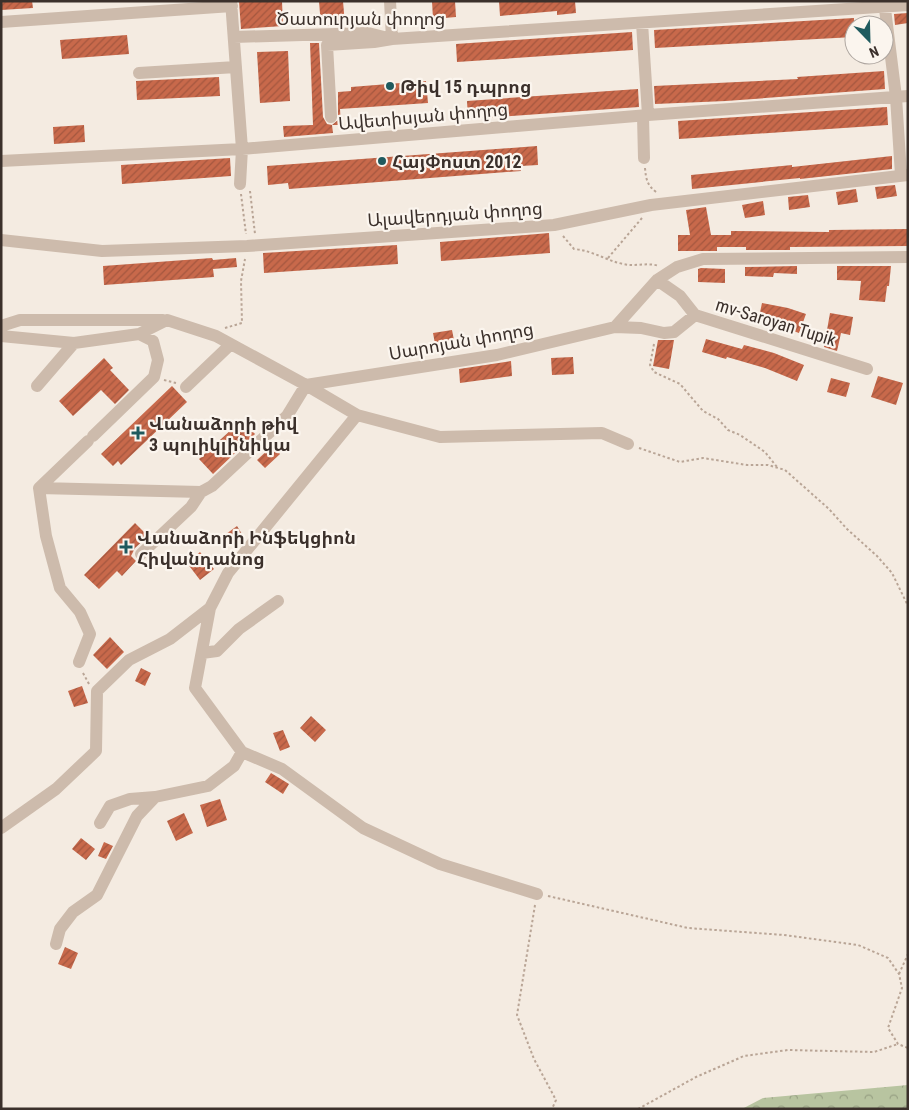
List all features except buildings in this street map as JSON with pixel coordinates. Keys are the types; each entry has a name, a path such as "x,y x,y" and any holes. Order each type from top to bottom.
{"street":[{"path":"330,117 327,45 392,39 390,1"},
{"path":"1,22 232,4 244,184"},
{"path":"885,4 902,97 904,175"},
{"name":"Ծատուրյան փողոց","path":"234,37 368,33 392,39 642,23 885,4 908,5"},
{"path":"642,23 646,115 644,161"},
{"path":"138,73 236,67"},
{"name":"Ավետիսյան փողոց","path":"1,161 242,149 646,115 902,97"},
{"name":"Ալավերդյան փողոց","path":"1,240 102,251 247,240 554,225 652,205 904,175"},
{"path":"614,327 662,277 677,267 703,259 908,257"},
{"name":"mv-Saroyan Tupik","path":"662,277 695,315 867,369"},
{"name":"Սարոյան փողոց","path":"306,385 498,356 614,327 641,328 669,333 674,332 695,315"},
{"path":"1,326 20,320 167,320 216,336 357,415 440,437 602,433 628,444"},
{"path":"1,336 74,343 139,334 167,320"},
{"path":"39,488 154,377 158,360 153,341 139,334"},
{"path":"37,386 74,343"},
{"path":"186,386 230,345"},
{"path":"141,554 191,507 201,492 212,486 286,416 306,385"},
{"path":"357,415 228,573 210,608 195,688 242,752 282,769 363,828 440,864 537,894"},
{"path":"39,488 201,492"},
{"path":"39,488 46,536 60,588 80,612 90,634 81,664"},
{"path":"202,653 217,650 239,629 278,601"},
{"path":"1,828 56,789 96,751 97,692 129,660 170,638 210,608"},
{"path":"100,823 110,806 130,799 155,797 208,786 234,766 242,752"},
{"path":"56,944 60,929 73,912 97,895 137,816 155,797"}],"path":[{"path":"644,161 647,182 650,188 658,194"},
{"path":"244,184 255,233"},
{"path":"216,336 226,326 242,323 241,281 247,240 244,184"},
{"path":"608,258 641,220"},
{"path":"554,225 574,249 608,258 624,265 651,263 665,268 662,277"},
{"path":"653,349 650,365 654,372 680,384 703,411 718,419 728,430 740,434 765,452 778,468"},
{"path":"154,377 186,386"},
{"path":"628,444 680,462 703,458 746,465 768,465 785,470 829,509 847,529 877,556 892,573 908,606"},
{"path":"81,664 84,677 90,685"},
{"path":"552,1109 556,1100 534,1059 517,1015 537,894 688,928 784,935 858,945 888,958 899,974 902,988 888,1028 898,1044 908,1048"},
{"path":"899,974 908,954"},
{"path":"638,1109 696,1077 744,1056 788,1050 874,1052 898,1044"}],"green space":[{"path":"908,1085 908,1109 742,1109 763,1098"}],"place":[{"name":"Թիվ 15 դպրոց","path":"390,86"},
{"name":"ՀայՓոստ 2012","path":"382,161"},
{"name":"Վանաձորի թիվ 3 պոլիկլինիկա","path":"138,433"},
{"name":"Վանաձորի Ինֆեկցիոն Հիվանդանոց","path":"126,547"}]}
